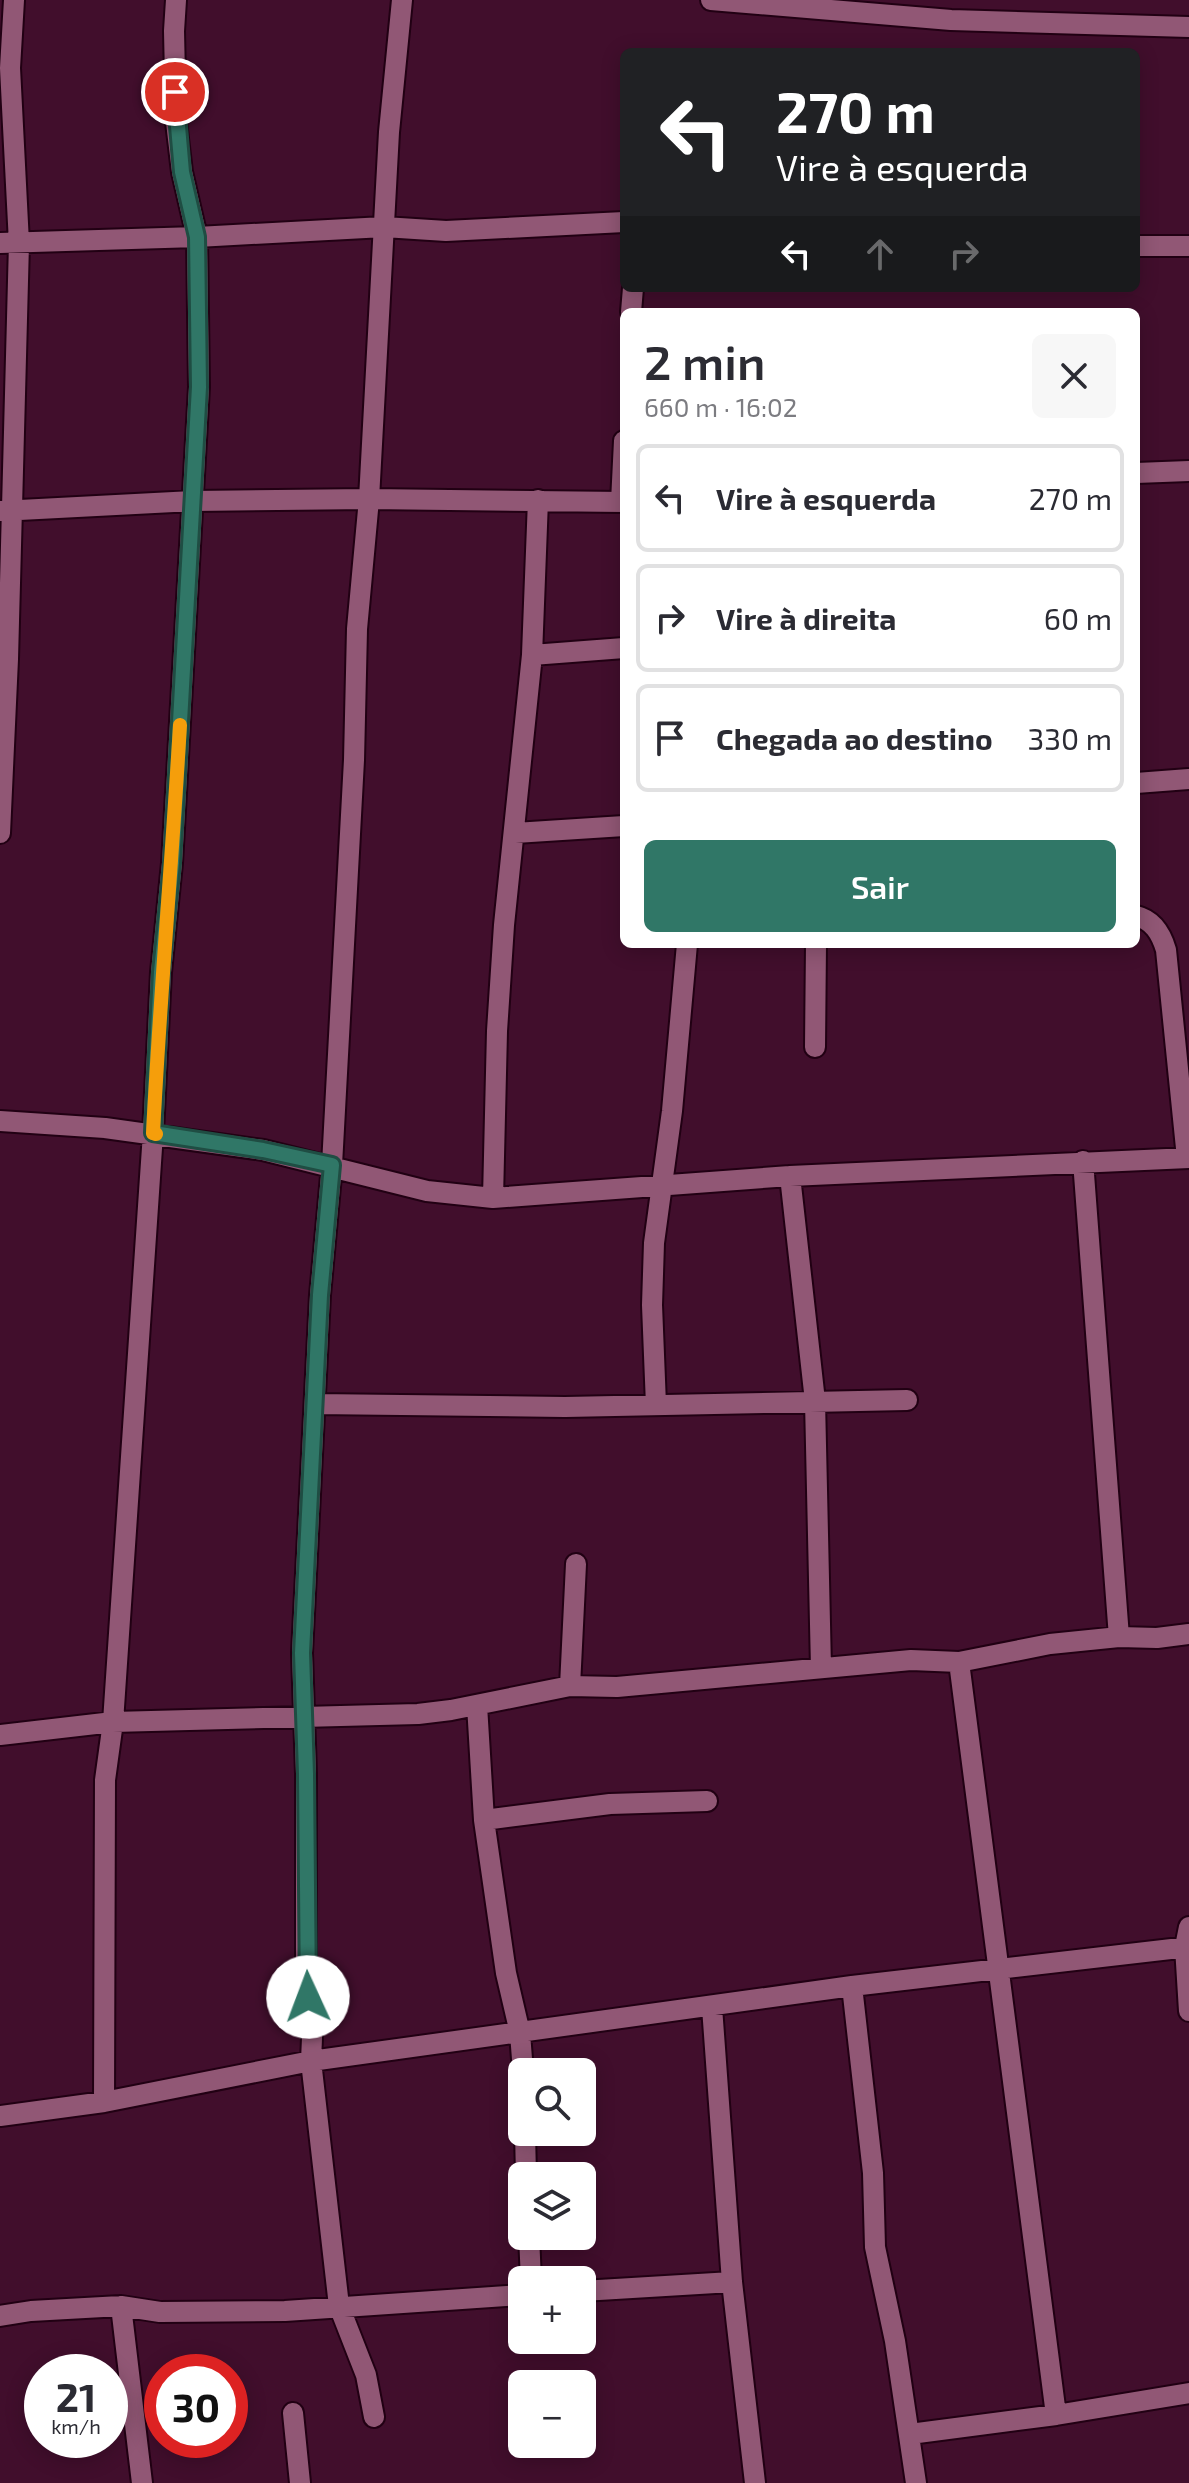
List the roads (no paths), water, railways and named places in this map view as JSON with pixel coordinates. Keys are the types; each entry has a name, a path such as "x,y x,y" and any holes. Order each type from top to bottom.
{"street":[{"path":"0,833 8,659 5,510 10,68 14,0"},
{"path":"104,2102 105,1780 113,1722 153,1133 199,387 197,237 182,172 176,122 176,0"},
{"path":"374,2417 366,2375 339,2306 311,2061 306,1976 302,1653 320,1295 332,1165 354,760 357,629 369,499 389,132 402,0"},
{"path":"711,0 951,20 1189,27"},
{"path":"9,243 384,227 446,231 620,222"},
{"path":"1140,246 1189,246"},
{"path":"1140,473 1189,471"},
{"path":"493,1198 497,1031 504,925 532,655 538,500"},
{"path":"5,510 193,501 620,502"},
{"path":"532,655 620,648"},
{"path":"1140,783 1189,779"},
{"path":"515,833 620,826"},
{"path":"0,1121 153,1133 263,1150 427,1191 493,1198 790,1176 1188,1158 1166,950 1156,928 1140,917"},
{"path":"656,1405 652,1290 656,1212 662,1187 677,1065 687,948"},
{"path":"815,1047 816,948"},
{"path":"1083,1161 1119,1637"},
{"path":"790,1176 815,1401 821,1668"},
{"path":"315,1404 550,1407 907,1400"},
{"path":"570,1686 576,1564"},
{"path":"0,1735 113,1722 418,1714 570,1686 617,1687 911,1660 959,1662 1050,1644 1189,1634"},
{"path":"959,1662 1056,2415"},
{"path":"477,1705 484,1820 522,2058"},
{"path":"484,1820 610,1804 707,1801"},
{"path":"0,2116 104,2102 311,2061 852,1986 997,1969 1188,1940 1189,2011"},
{"path":"852,1986 873,2173 875,2247 910,2434 916,2483"},
{"path":"712,2007 732,2282 755,2483"},
{"path":"596,2290 732,2282"},
{"path":"0,2316 31,2311 121,2306 160,2312 285,2311 508,2296"},
{"path":"121,2306 142,2483"},
{"path":"910,2434 1056,2415 1189,2393"},
{"path":"293,2413 300,2483"}]}
